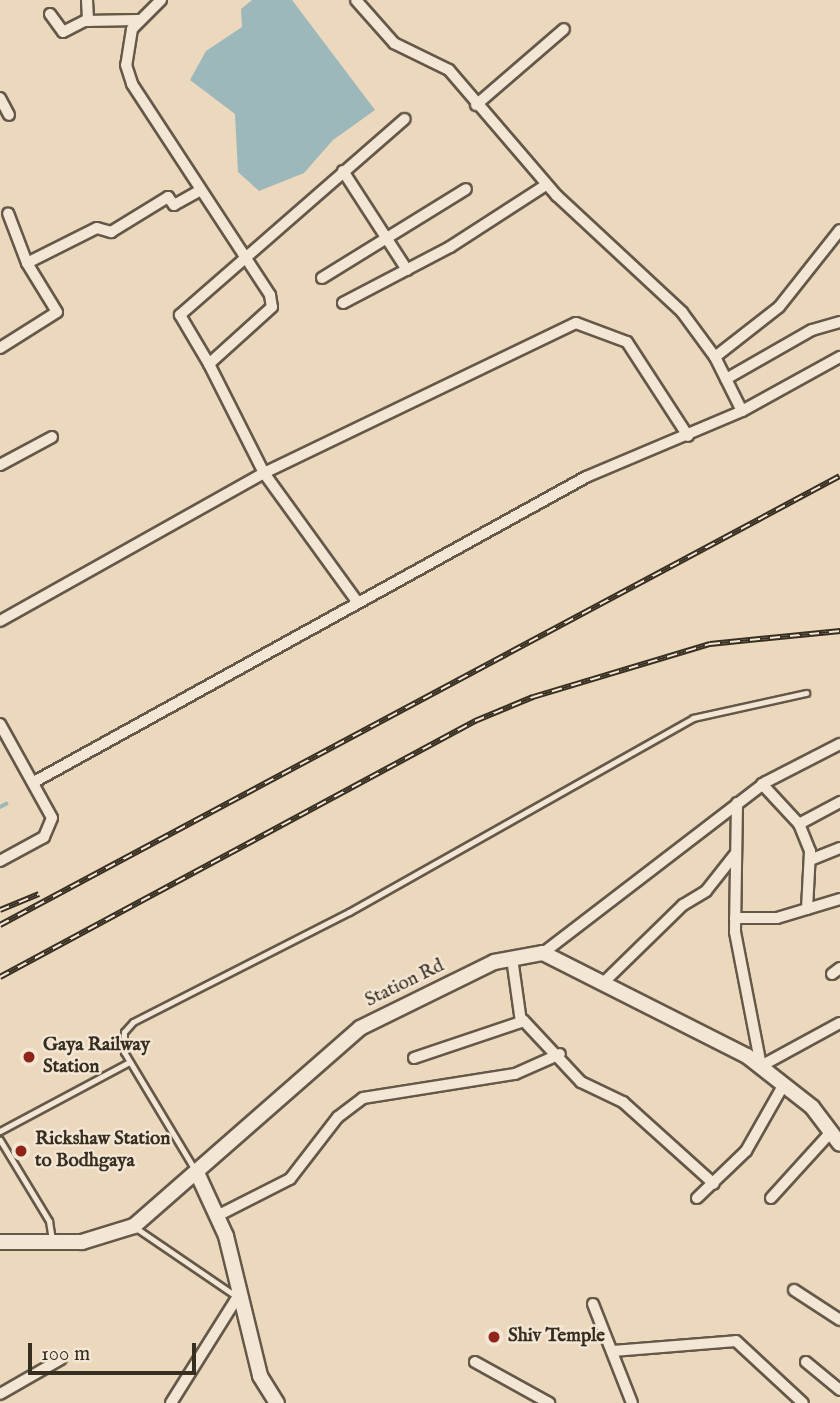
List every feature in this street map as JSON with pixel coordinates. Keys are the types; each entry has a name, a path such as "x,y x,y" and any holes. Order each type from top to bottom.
{"street":[{"path":"87,0 88,21"},
{"path":"161,0 138,20 127,45 132,84 272,307 209,364"},
{"path":"356,0 394,43 442,63 547,185 653,282 715,357 742,411"},
{"path":"50,14 63,32 88,21 138,20"},
{"path":"476,105 564,29"},
{"path":"0,98 9,115"},
{"path":"358,603 264,473 209,364 180,316 405,119"},
{"path":"343,172 407,270"},
{"path":"343,303 407,270 547,185"},
{"path":"321,278 389,240 466,189"},
{"path":"27,263 97,228 111,232 168,197 174,205 199,191"},
{"path":"0,348 57,314 27,263 8,213"},
{"path":"715,357 779,307 840,230"},
{"path":"726,379 812,331 840,322"},
{"path":"0,621 264,473 576,323 627,342 688,436"},
{"path":"34,782 596,472 688,436 742,411 840,357"},
{"path":"0,466 52,437"},
{"path":"0,861 44,837 52,818 34,782 1,729"},
{"path":"771,1198 836,1138 784,1084 761,1066 542,953 762,784 840,744"},
{"path":"762,784 799,824 810,860 807,909"},
{"path":"799,824 840,802"},
{"path":"737,803 735,918 761,1066"},
{"path":"810,860 840,848"},
{"path":"603,983 683,905 706,891 736,853"},
{"path":"735,918 776,918 840,899"},
{"name":"Station Rd","path":"0,1242 52,1243 105,1238 134,1226 198,1175 270,1101 360,1028 512,958 542,953"},
{"path":"512,958 523,1020 560,1054 582,1082 623,1102 714,1184"},
{"path":"414,1058 523,1020"},
{"path":"761,1066 840,1023"},
{"path":"217,1216 290,1179 338,1116 363,1098 515,1074 560,1054"},
{"path":"697,1198 714,1184 749,1146 784,1084"},
{"path":"198,1175 217,1216 260,1376 276,1403"},
{"path":"794,1290 840,1320"},
{"path":"171,1403 239,1295"},
{"path":"593,1304 632,1403"},
{"path":"612,1351 736,1341 803,1403"},
{"path":"0,1394 61,1359"},
{"path":"475,1362 549,1403"},
{"path":"806,1362 840,1390"}],"lane":[{"path":"198,1175 129,1062 124,1032 148,1013 349,912 694,718 806,693"},
{"path":"0,1131 129,1062"},
{"path":"0,1140 3,1150 49,1221 52,1243"},
{"path":"134,1226 239,1295"}],"water":[{"path":"252,0 292,0 375,110 333,140 304,173 259,191 238,172 235,114 190,80 206,51 242,27 241,9"}],"waterway":[{"path":"0,807 6,804"}],"railway":[{"path":"0,925 840,476"},
{"path":"0,977 475,721 533,697 710,644 840,631"},
{"path":"0,910 39,894"}],"place":[{"name":"Gaya Railway Station","path":"29,1057"},
{"name":"Rickshaw Station to Bodhgaya","path":"21,1151"},
{"name":"Shiv Temple","path":"494,1337"}]}
